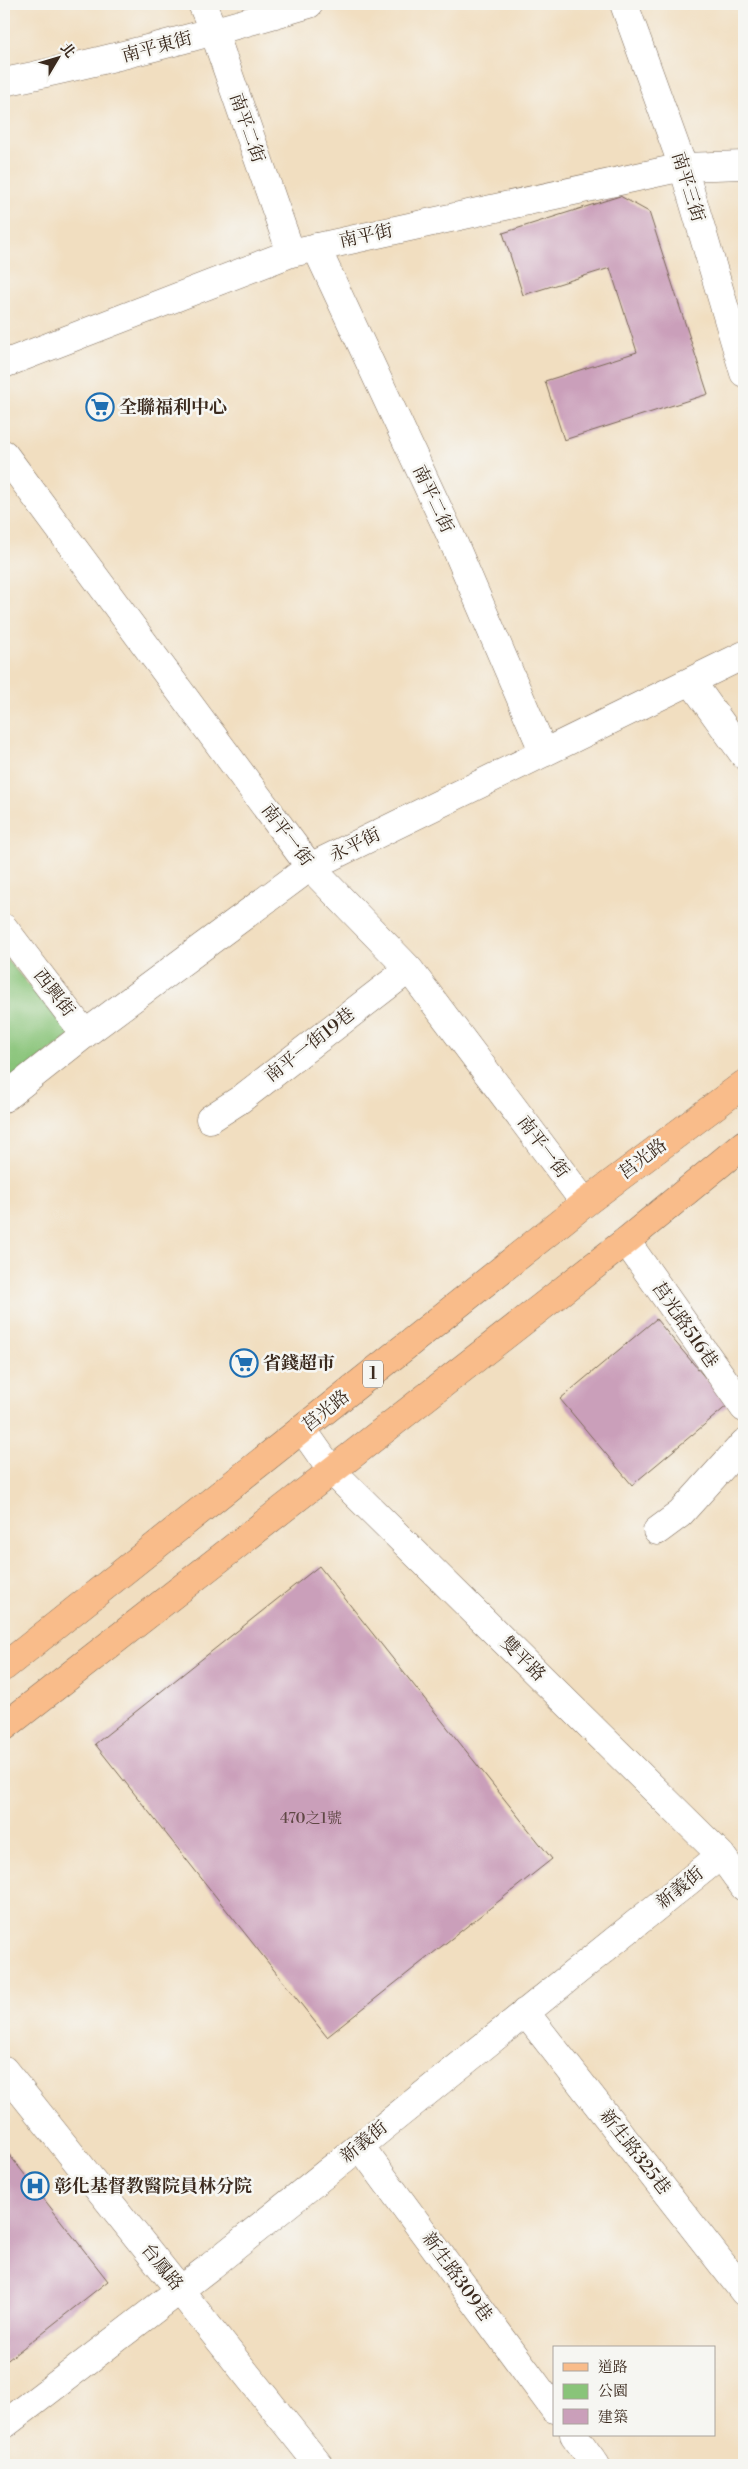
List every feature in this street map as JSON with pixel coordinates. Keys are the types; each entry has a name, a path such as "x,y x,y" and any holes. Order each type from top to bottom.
{"main road":[{"name":"莒光路","path":"4,1667 585,1203 744,1084"},
{"path":"4,1727 742,1150"}],"street":[{"name":"南平二街","path":"202,4 304,250 449,532 544,753"},
{"name":"南平東街","path":"4,82 95,63 214,32 309,4"},
{"name":"南平三街","path":"624,4 683,167 744,373"},
{"name":"南平街","path":"4,364 304,250 683,167 744,165"},
{"name":"南平一街","path":"4,454 310,867 409,968 585,1203"},
{"name":"永平街","path":"4,1098 85,1034 310,867 744,655"},
{"path":"691,681 744,754"},
{"name":"西興街","path":"4,928 85,1034"},
{"name":"南平一街19巷","path":"210,1120 241,1099 409,968"},
{"name":"莒光路516巷","path":"626,1240 744,1408"},
{"name":"雙平路","path":"303,1430 331,1470 721,1855 744,1887"},
{"path":"657,1532 680,1514 744,1443"},
{"name":"新義街","path":"4,2425 180,2290 721,1855"},
{"name":"新生路325巷","path":"525,2012 744,2292"},
{"name":"台鳳路","path":"4,2070 319,2465"},
{"name":"新生路309巷","path":"360,2146 553,2407"},
{"path":"575,2436 596,2465"}],"green space":[{"path":"4,956 71,1035 4,1086"}],"building":[{"path":"620,196 649,212 708,394 564,440 545,381 637,352 610,268 523,295 503,233"},
{"path":"656,1319 728,1405 632,1485 560,1399"},
{"path":"319,1566 552,1859 327,2037 95,1744"},
{"name":"彰化基督教醫院員林分院","path":"4,2148 108,2281 4,2363"}],"place":[{"name":"全聯福利中心","path":"100,407"},
{"name":"省錢超市","path":"244,1363"},
{"name":"彰化基督教醫院員林分院","path":"35,2186"}]}
